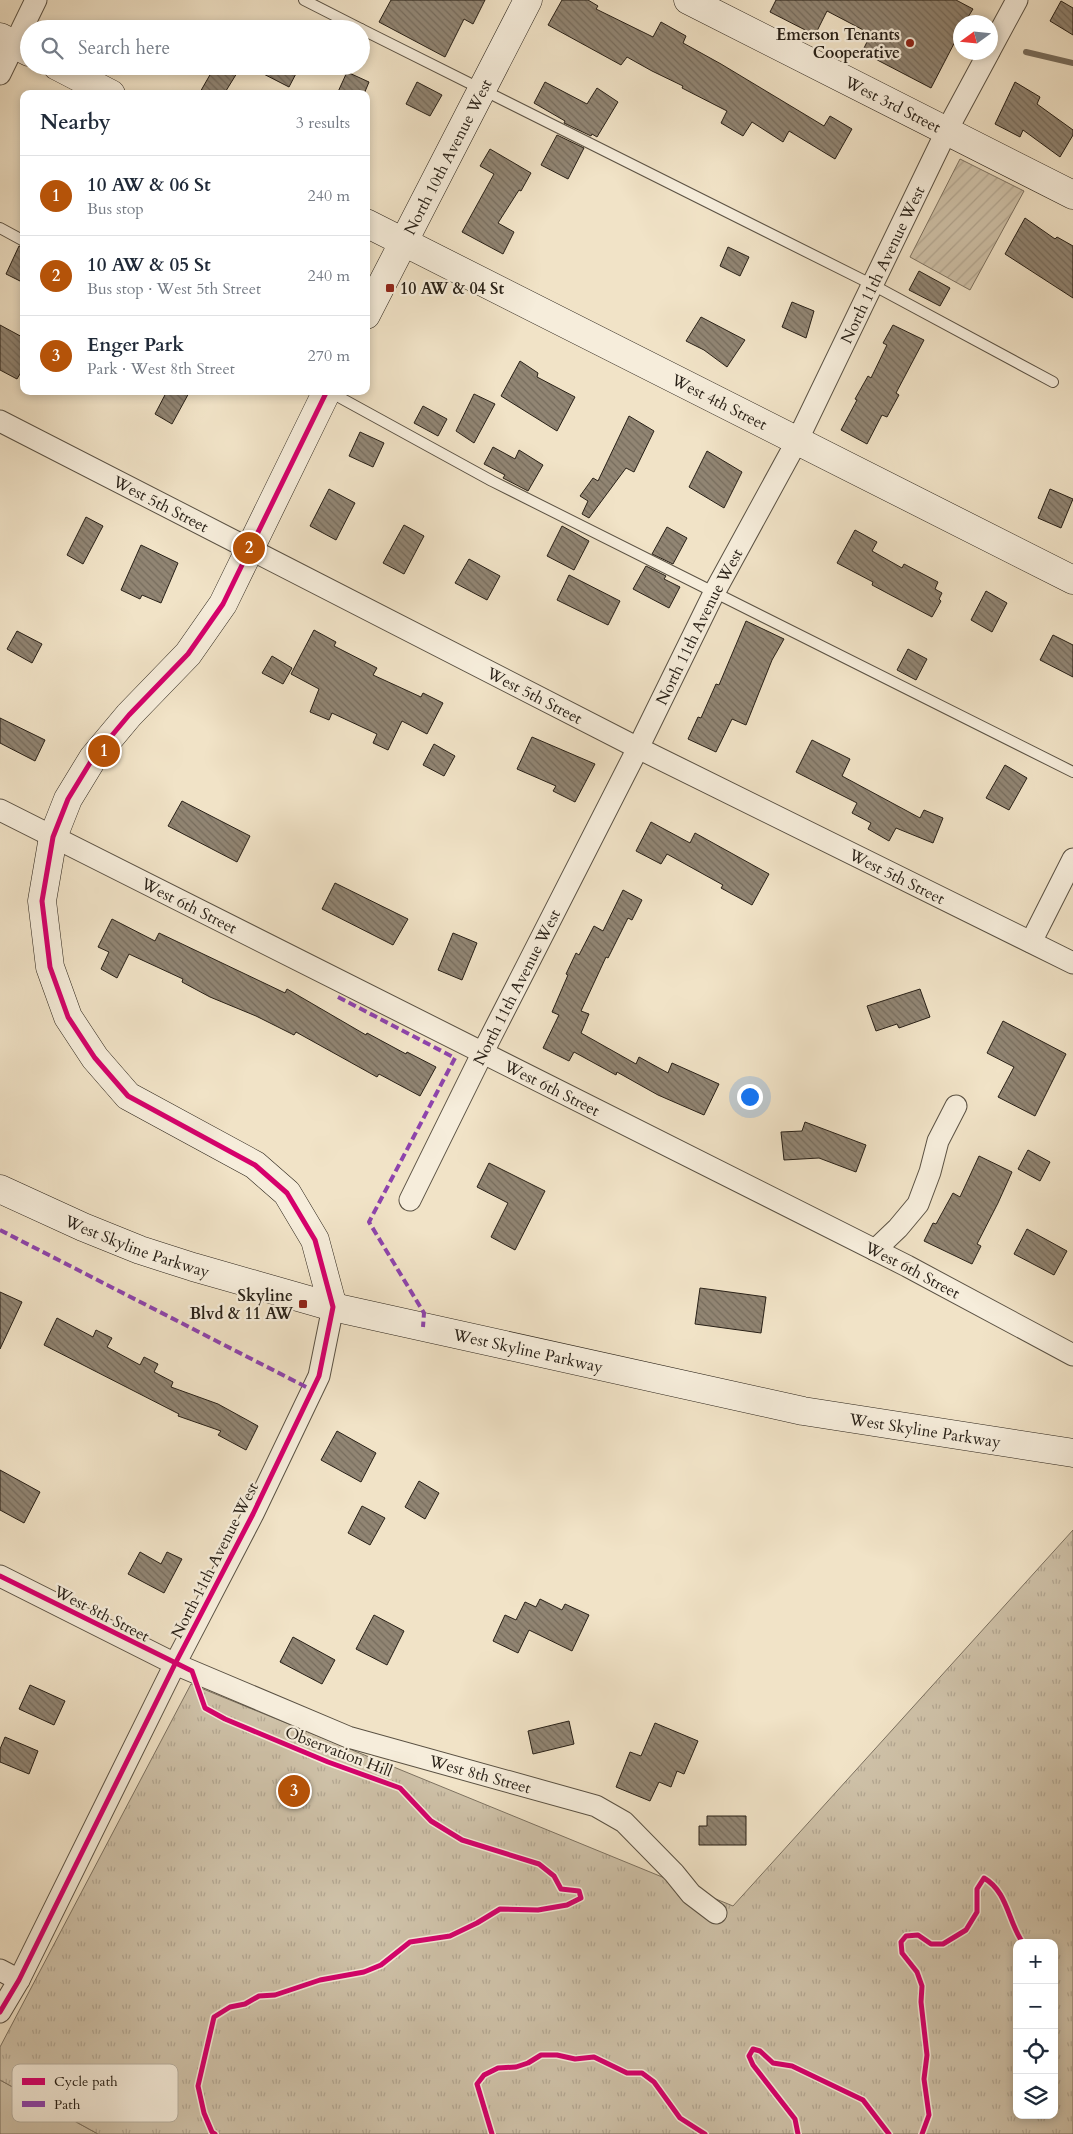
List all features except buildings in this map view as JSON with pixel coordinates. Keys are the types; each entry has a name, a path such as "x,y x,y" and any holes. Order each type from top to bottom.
{"street":[{"path":"26,20 36,0"},
{"name":"North 10th Avenue West","path":"370,307 528,0"},
{"name":"West 3rd Street","path":"688,0 1073,194"},
{"name":"North 11th Avenue West","path":"998,36 1017,0"},
{"path":"0,74 20,32"},
{"name":"North 11th Avenue West","path":"410,1200 714,593 797,441 871,284 947,130 985,60"},
{"path":"74,75 103,90"},
{"name":"West 4th Street","path":"370,225 1073,580"},
{"path":"326,395 223,604 188,654 129,715 93,758 68,799 53,837 42,901 50,967 68,1016 95,1058 128,1096 255,1165 287,1193 314,1240 333,1307"},
{"name":"West 5th Street","path":"0,421 638,748 1073,963"},
{"name":"West 6th Street","path":"0,810 875,1250 1073,1356"},
{"path":"1030,942 1073,859"},
{"path":"875,1250 898,1228 918,1204 930,1172 938,1141 956,1106"},
{"name":"West Skyline Parkway","path":"0,1189 83,1227 140,1250 333,1307 803,1411 1073,1453"},
{"name":"North 11th Avenue West","path":"0,2012 18,1980 175,1664 253,1514 319,1376 333,1307"},
{"name":"West 8th Street","path":"0,1576 175,1664 348,1737 596,1806 624,1822 674,1872 690,1894 716,1914"},
{"path":"0,1970 18,1980"}],"lane":[{"path":"304,0 343,20"},
{"path":"370,33 871,284 1053,382"},
{"path":"0,228 20,239"},
{"path":"335,395 492,481 1073,772"}],"green space":[{"path":"960,159 1024,191 970,290 910,257"},
{"path":"1073,1530 1073,2134 98,2134 76,2122 178,2122 178,2064 12,2064 12,2087 0,2080 0,2047 191,1684 733,1906"},
{"path":"0,2080 12,2087 12,2122 76,2122 98,2134 0,2134"}],"waterway":[{"path":"1026,52 1073,63"}],"marked path":[{"path":"338,997 455,1058 369,1222 424,1313 423,1327"},
{"path":"0,1230 312,1390"}],"cycle path":[{"path":"0,2012 19,1980 175,1664 253,1514 319,1376 333,1307 315,1240 287,1193 255,1165 128,1096 95,1058 68,1017 50,967 42,901 53,837 68,799 93,758 129,715 188,654 223,604 325,395"},
{"name":"Observation Hill","path":"0,1576 192,1671 205,1708 225,1719 328,1762 400,1788 431,1821 462,1840 539,1864 554,1876 561,1889 579,1891 581,1898 567,1905 538,1910 500,1909 450,1936 410,1942 381,1965 364,1972 320,1980 275,1995 259,1996 245,2004 230,2007 214,2017 198,2086 204,2113 212,2132 215,2134"},
{"path":"922,2134 929,2115 924,2079 927,2055 921,2002 922,1986 917,1972 902,1953 901,1942 906,1936 918,1935 931,1944 943,1944 966,1930 977,1912 977,1889 984,1878 992,1884 1003,1899 1020,1939"},
{"path":"798,2134 795,2119 753,2065 749,2056 753,2049 760,2051 773,2063 792,2066 863,2100 889,2134"},
{"path":"492,2134 477,2084 484,2075 498,2068 516,2067 528,2063 541,2055 557,2055 575,2059 594,2057 627,2073 642,2073 654,2082 680,2118 705,2134"}],"place":[{"name":"Emerson Tenants Cooperative","path":"910,43"},
{"name":"10 AW & 04 St","path":"390,288"},
{"name":"10 AW & 05 St","path":"249,548"},
{"name":"10 AW & 06 St","path":"104,751"},
{"name":"Skyline Blvd & 11 AW","path":"303,1304"},
{"name":"Enger Park","path":"294,1791"}]}
